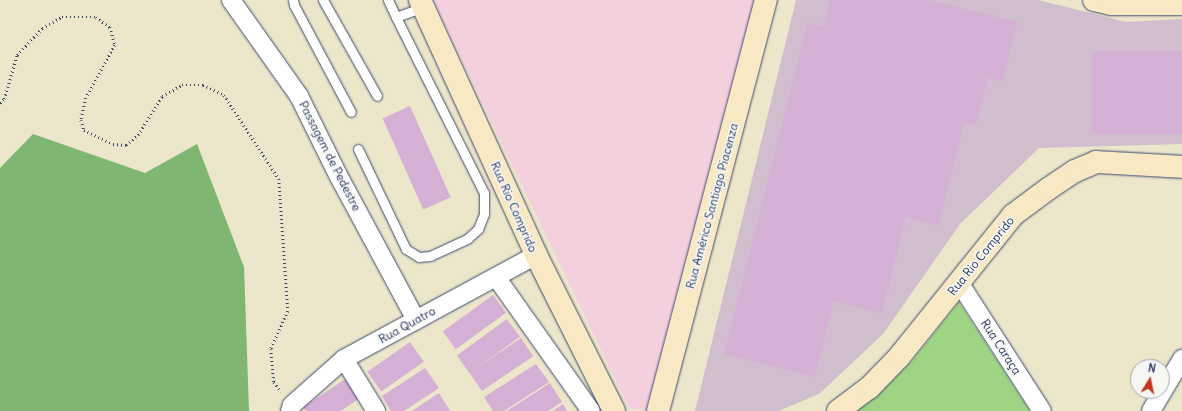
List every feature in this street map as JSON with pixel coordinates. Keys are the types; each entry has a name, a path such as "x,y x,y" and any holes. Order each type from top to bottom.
{"street":[{"name":"Passagem de Pedestre","path":"231,0 299,96 338,175 416,320"},
{"name":"Rua Américo Santiago Piacenza","path":"658,411 766,0"},
{"path":"1094,0 1111,4 1182,4"},
{"name":"Rua Rio Comprido","path":"422,4 536,255 614,411"},
{"name":"Rua Rio Comprido","path":"838,411 869,388 900,357 960,284 1013,215 1075,171 1096,162 1182,167"},
{"name":"Rua Quatro","path":"291,408 344,359 536,255"},
{"path":"496,277 591,411"},
{"name":"Rua Caraça","path":"960,284 1042,411"},
{"path":"344,359 376,411"},
{"path":"1151,411 1182,359"}],"lane":[{"path":"293,0 294,5 351,112"},
{"path":"323,0 376,96"},
{"path":"358,149 406,249 419,257 430,256 467,238 478,229 484,214 484,193 388,0"},
{"path":"396,17 422,4"}],"path":[{"path":"0,103 4,99 17,55 42,28 62,17 96,17 110,27 115,45 86,98 81,120 84,130 113,144 126,145 138,135 162,96 182,85 203,85 224,95 279,179 288,311 271,350 274,382 291,408"}],"shaded area":[{"path":"433,0 765,0 647,411 629,408"},
{"path":"796,0 1038,0 1126,22 1182,19 1182,144 1039,148 960,224 883,334 819,394 778,411 695,411"}],"green space":[{"path":"33,134 145,173 197,144 244,267 249,411 0,411 0,168"},
{"path":"959,302 1030,411 855,411 881,392 912,361"}],"building":[{"path":"830,0 928,0 1017,22 1002,81 988,78 976,125 964,122 938,225 906,217 882,313 834,301 815,377 724,354 808,23 823,27"},
{"path":"1092,51 1182,51 1182,134 1092,134"},
{"path":"410,106 451,197 423,210 383,118"},
{"path":"493,295 506,313 456,349 443,331"},
{"path":"507,319 520,337 470,373 457,355"},
{"path":"521,338 533,356 482,391 470,373"},
{"path":"410,342 424,362 381,391 367,372"},
{"path":"536,364 549,382 504,411 493,411 484,397"},
{"path":"425,368 439,388 404,411 391,411 382,396"},
{"path":"347,378 360,398 341,411 306,411 303,407"},
{"path":"550,383 562,402 548,411 507,411"},
{"path":"439,393 450,411 412,411"},
{"path":"563,404 567,411 553,411"}]}
